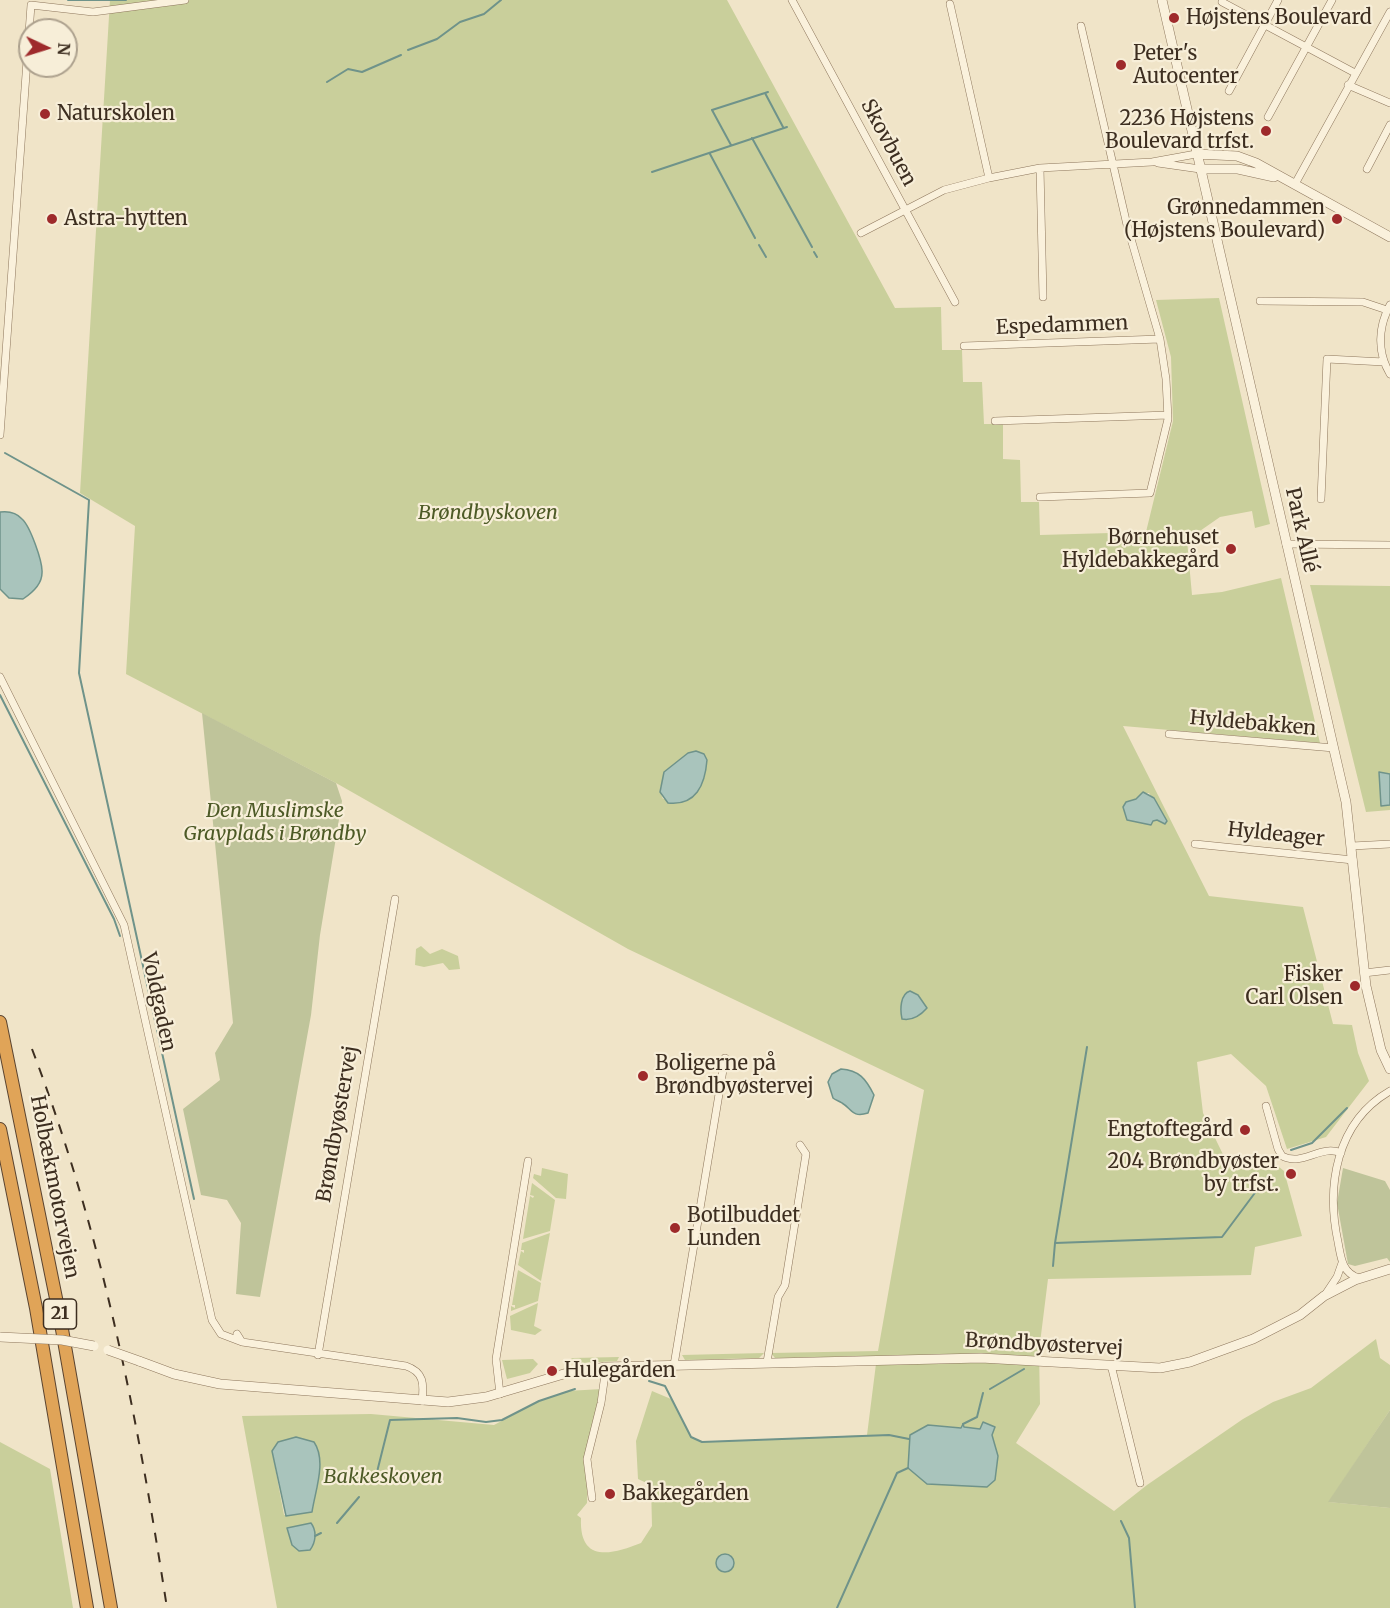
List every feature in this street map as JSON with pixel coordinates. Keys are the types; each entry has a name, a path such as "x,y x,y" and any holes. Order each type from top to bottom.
{"highway":[{"name":"Holbækmotorvejen","path":"0,1023 58,1307 111,1608"},
{"name":"Holbækmotorvejen","path":"0,1129 36,1308 87,1608"}],"street":[{"path":"0,435 31,5 93,12 185,0"},
{"name":"Skovbuen","path":"792,0 955,302"},
{"name":"Park Allé","path":"1162,0 1334,748 1352,846 1364,973 1371,1013 1390,1069"},
{"path":"1229,91 1278,0"},
{"path":"1268,117 1332,0"},
{"path":"1222,2 1355,73"},
{"path":"950,4 989,177"},
{"path":"1295,184 1390,12"},
{"name":"Espedammen","path":"1040,496 1150,493 1161,456 1168,415 1167,379 1160,339 1127,225 1081,26"},
{"path":"1348,86 1390,103"},
{"path":"1367,170 1390,125"},
{"path":"861,233 944,190 989,177 1040,168 1152,162 1212,152 1237,156 1256,163 1390,237"},
{"path":"1152,162 1200,169 1238,169 1284,179"},
{"path":"1040,168 1043,297"},
{"path":"1260,301 1363,302 1389,308 1380,341 1384,362 1390,374"},
{"name":"Espedammen","path":"964,346 1160,339"},
{"path":"1321,499 1327,359 1384,362"},
{"path":"996,421 1168,415"},
{"path":"1286,544 1390,545"},
{"name":"Voldgaden","path":"0,677 124,925 212,1320 221,1334 242,1342"},
{"name":"Hyldebakken","path":"1169,734 1334,748"},
{"name":"Hyldeager","path":"1195,844 1353,860"},
{"path":"1352,846 1390,844"},
{"name":"Brøndbyøstervej","path":"318,1355 395,899"},
{"path":"1364,973 1390,970"},
{"path":"674,1365 726,1058"},
{"path":"1359,1278 1351,1275 1342,1263 1333,1220 1332,1181 1341,1153 1354,1126 1369,1108 1390,1091"},
{"path":"1266,1106 1282,1156 1298,1160 1326,1150 1341,1153"},
{"path":"767,1362 778,1297 785,1285 806,1154 800,1145"},
{"path":"500,1394 495,1359 528,1161"},
{"path":"1324,1296 1337,1277 1342,1263"},
{"name":"Brøndbyøstervej","path":"0,1337 62,1340 94,1346 174,1374 220,1384 448,1402 500,1394 567,1373 606,1366 981,1358 1160,1368 1190,1362 1275,1329 1324,1296 1359,1278 1390,1269"},
{"path":"237,1334 242,1342 412,1368 423,1379 422,1401"},
{"path":"1111,1365 1140,1483"},
{"path":"592,1498 587,1459 601,1403 606,1366"}],"green space":[{"name":"Brøndbyskoven","path":"110,0 727,0 895,308 941,307 942,350 962,350 963,382 982,382 984,424 1003,424 1003,459 1020,460 1021,502 1039,502 1040,535 1146,532 1173,421 1171,357 1156,300 1219,298 1270,524 1255,528 1252,511 1220,517 1187,540 1192,595 1222,592 1281,578 1320,743 1123,726 1209,896 1303,907 1333,1024 1352,1025 1358,1053 1369,1081 1326,1137 1287,1149 1266,1086 1231,1054 1197,1062 1203,1113 1230,1169 1274,1163 1284,1171 1302,1236 1255,1247 1251,1275 1048,1279 1039,1351 1040,1404 1016,1443 1114,1511 1147,1485 1243,1419 1273,1402 1311,1388 1376,1339 1380,1358 1390,1365 1390,1410 1329,1502 1390,1508 1390,1608 277,1608 242,1416 371,1414 494,1425 539,1401 567,1391 602,1389 589,1437 587,1503 577,1515 581,1518 585,1543 591,1549 599,1552 619,1550 641,1543 652,1526 651,1485 638,1479 636,1441 652,1391 671,1399 691,1437 702,1442 867,1435 877,1356 775,1358 771,1353 878,1351 924,1090 628,949 336,783 126,674 135,526 80,493","holes":["688,753 705,776 694,796 663,799 661,785 672,768","1143,793 1149,793 1162,814 1153,821 1131,800","918,995 925,1005 911,1019 901,1015 903,997","928,1425 980,1429 992,1435 998,1456","296,1437 314,1442 320,1458 320,1467 312,1512 284,1515 272,1451 278,1442"]},
{"path":"1310,585 1390,586 1390,810 1366,812"},
{"name":"Den Muslimske Gravplads i Brøndby","path":"202,713 336,783 342,801 320,935 311,1015 260,1297 236,1294 241,1223 227,1200 201,1195 183,1109 220,1080 215,1053 233,1023"},
{"path":"421,946 430,954 442,949 458,956 460,969 449,970 443,963 424,967 415,965 416,949"},
{"path":"542,1168 568,1174 566,1199 556,1198 533,1178 534,1174 541,1176"},
{"path":"1343,1168 1385,1181 1390,1190 1390,1262 1387,1258 1355,1266 1348,1264 1337,1203"},
{"path":"532,1183 555,1200 550,1231 523,1239 530,1196 533,1198 534,1196 530,1195"},
{"path":"550,1233 541,1281 518,1265 521,1251 524,1253 524,1250 521,1250 522,1243"},
{"path":"518,1270 541,1283 538,1301 511,1311 511,1306 515,1308 515,1305 512,1305"},
{"path":"538,1303 534,1326 542,1330 535,1335 511,1330 510,1316"},
{"path":"764,1353 759,1358 685,1360 682,1355"},
{"path":"619,1357 617,1361 564,1364 563,1362 573,1358"},
{"path":"533,1359 538,1364 530,1373 507,1379 502,1360"},
{"path":"1390,1410 1390,1508 1328,1502"},
{"path":"0,1442 50,1469 73,1608 0,1608"}],"water":[{"path":"0,512 12,512 22,519 32,536 38,553 42,573 40,581 23,599 9,598 0,589"},
{"path":"696,751 704,754 707,760 701,785 697,792 686,801 668,803 660,792 664,772 688,753"},
{"path":"1379,772 1390,774 1390,805 1381,806"},
{"path":"1143,792 1154,798 1167,821 1165,824 1157,820 1151,825 1127,820 1123,807 1126,802 1136,799"},
{"path":"910,991 918,995 927,1008 916,1017 902,1019 901,1007 904,995"},
{"path":"841,1069 857,1073 868,1084 874,1095 868,1113 855,1114 833,1098 828,1082 832,1074"},
{"path":"983,1422 995,1427 992,1435 998,1456 995,1480 987,1487 927,1484 908,1468 910,1435 928,1425 961,1428 963,1424 964,1427 980,1429"},
{"path":"296,1437 314,1442 320,1458 319,1476 312,1512 286,1516 272,1451 278,1442"},
{"path":"311,1523 315,1533 314,1544 310,1550 299,1551 292,1545 287,1528"},
{"path":"725,1554 731,1557 734,1563 731,1569 725,1572 719,1569 716,1563 719,1557"}],"waterway":[{"path":"68,0 126,0"},
{"path":"408,50 437,39 460,22 484,14 501,0"},
{"path":"327,82 348,69 362,72 401,55"},
{"path":"731,145 712,110 768,92"},
{"path":"765,93 783,127"},
{"path":"652,172 787,127"},
{"path":"752,138 812,247"},
{"path":"710,154 755,238"},
{"path":"759,245 766,257"},
{"path":"814,252 817,257"},
{"path":"5,453 89,500 79,673 194,1199"},
{"path":"0,695 114,919 120,936"},
{"path":"1053,1266 1087,1047"},
{"path":"1291,1150 1312,1143 1347,1108"},
{"path":"1055,1243 1222,1237 1266,1178"},
{"path":"990,1389 1024,1369"},
{"path":"649,1381 665,1386 691,1437 702,1442 889,1435 909,1439"},
{"path":"375,1480 390,1420 457,1418 486,1422 502,1420 539,1401 575,1389"},
{"path":"963,1424 977,1417 983,1393"},
{"path":"837,1608 897,1473 908,1468"},
{"path":"337,1523 359,1497"},
{"path":"1121,1521 1129,1538 1135,1608"},
{"path":"315,1536 321,1533"}],"railway":[{"path":"32,1049 57,1118 78,1187 115,1325 130,1394 167,1608"}],"place":[{"name":"Højstens Boulevard","path":"1174,18"},
{"name":"Peter's Autocenter","path":"1121,65"},
{"name":"Naturskolen","path":"45,114"},
{"name":"2236 Højstens Boulevard trfst.","path":"1266,131"},
{"name":"Astra-hytten","path":"52,219"},
{"name":"Grønnedammen (Højstens Boulevard)","path":"1337,219"},
{"name":"Børnehuset Hyldebakkegård","path":"1231,549"},
{"name":"Fisker Carl Olsen","path":"1355,986"},
{"name":"Boligerne på Brøndbyøstervej","path":"643,1076"},
{"name":"Engtoftegård","path":"1245,1130"},
{"name":"204 Brøndbyøster by trfst.","path":"1291,1174"},
{"name":"Botilbuddet Lunden","path":"675,1228"},
{"name":"Hulegården","path":"552,1371"},
{"name":"Bakkegården","path":"610,1494"}],"park label":[{"name":"Bakkeskoven","path":"383,1477"}]}
